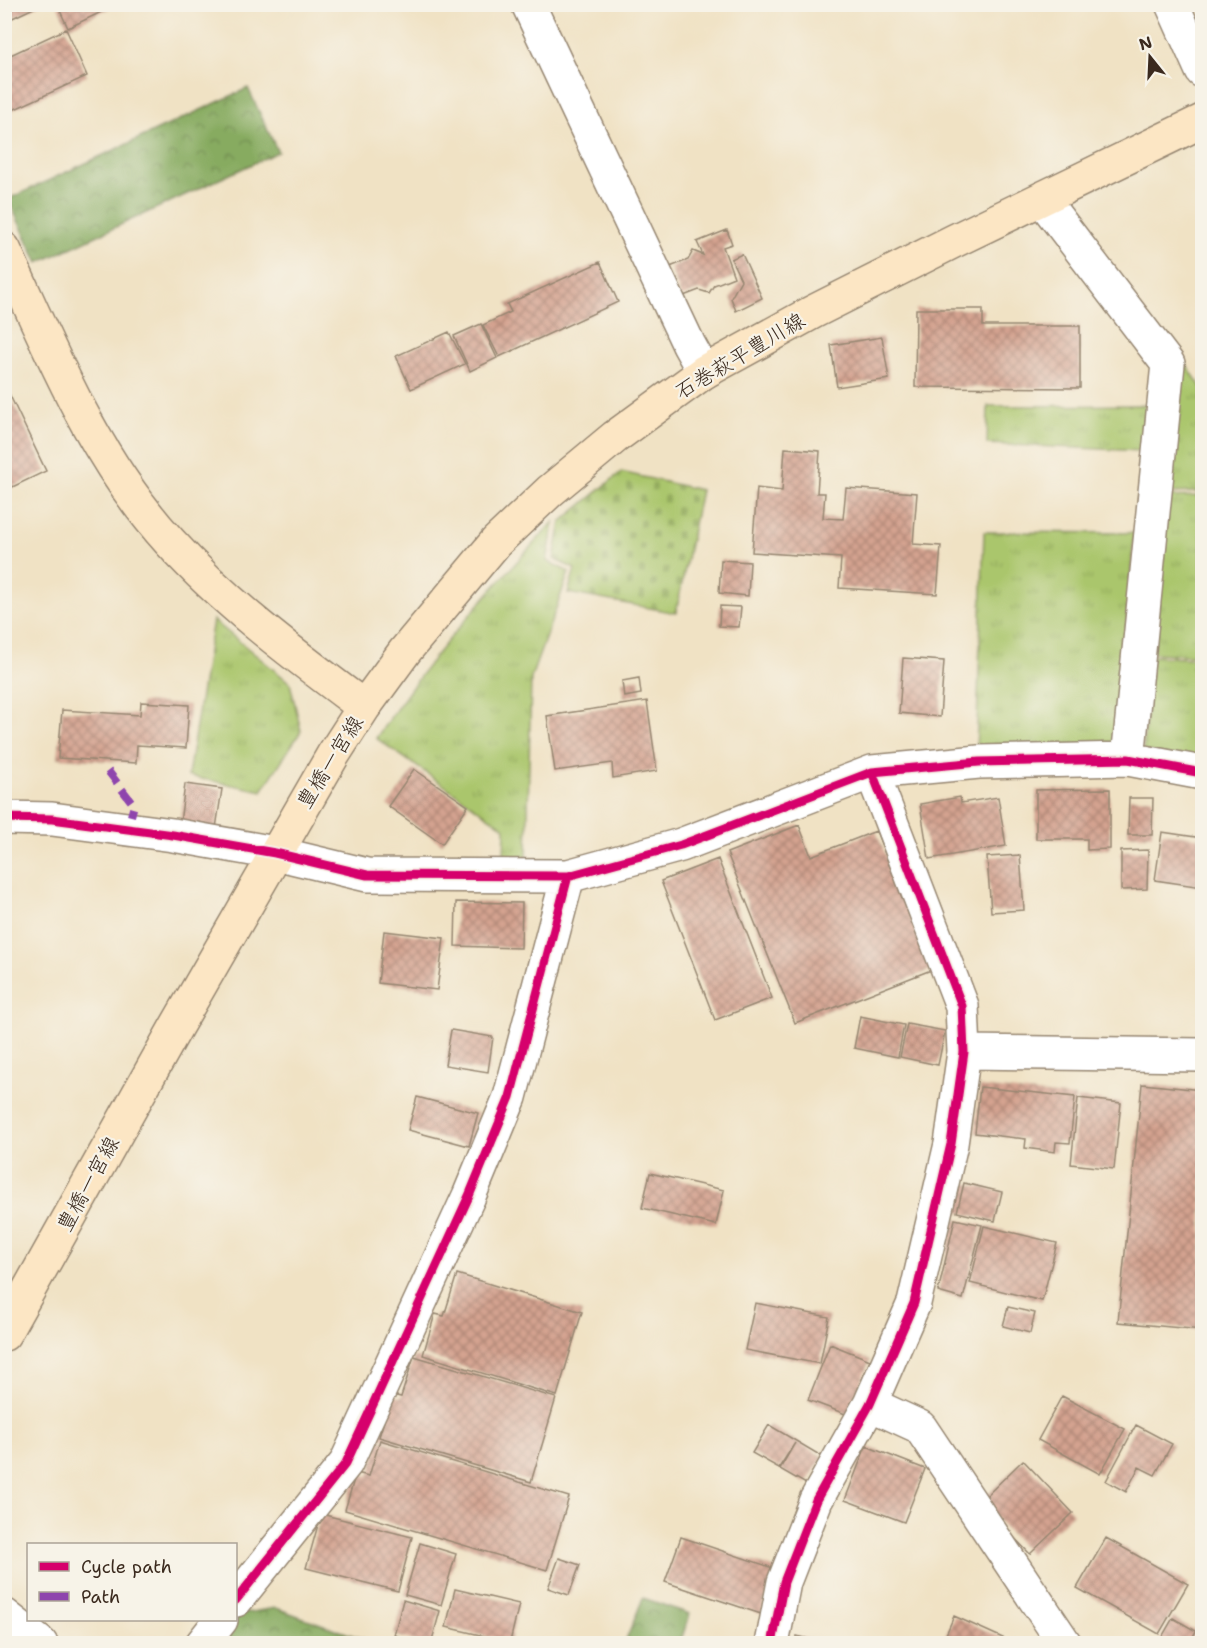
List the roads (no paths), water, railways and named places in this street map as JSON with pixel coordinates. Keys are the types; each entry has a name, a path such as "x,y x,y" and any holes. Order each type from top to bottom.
{"main road":[{"name":"石巻萩平豊川線","path":"364,707 405,651 496,542 550,491 615,437 704,372 813,312 1203,121"},
{"name":"豊橋一宮線","path":"4,249 79,410 112,467 140,506 204,578 245,615 364,707 275,853 4,1334"}],"street":[{"path":"528,4 704,372"},
{"path":"1172,4 1203,71"},
{"path":"1042,199 1167,364 1128,759"},
{"path":"4,818 52,819 173,835 275,853 367,875 568,876 681,845 872,772 979,762 1128,759 1203,773"},
{"path":"772,1644 784,1582 816,1500 870,1404 914,1303 951,1144 964,1052 962,1006 872,772"},
{"path":"237,1599 346,1463 464,1207 510,1097 568,876"},
{"path":"964,1052 1203,1055"},
{"path":"870,1404 920,1427 1065,1644"},
{"path":"4,1615 40,1644"},
{"path":"202,1644 219,1621"}]}
